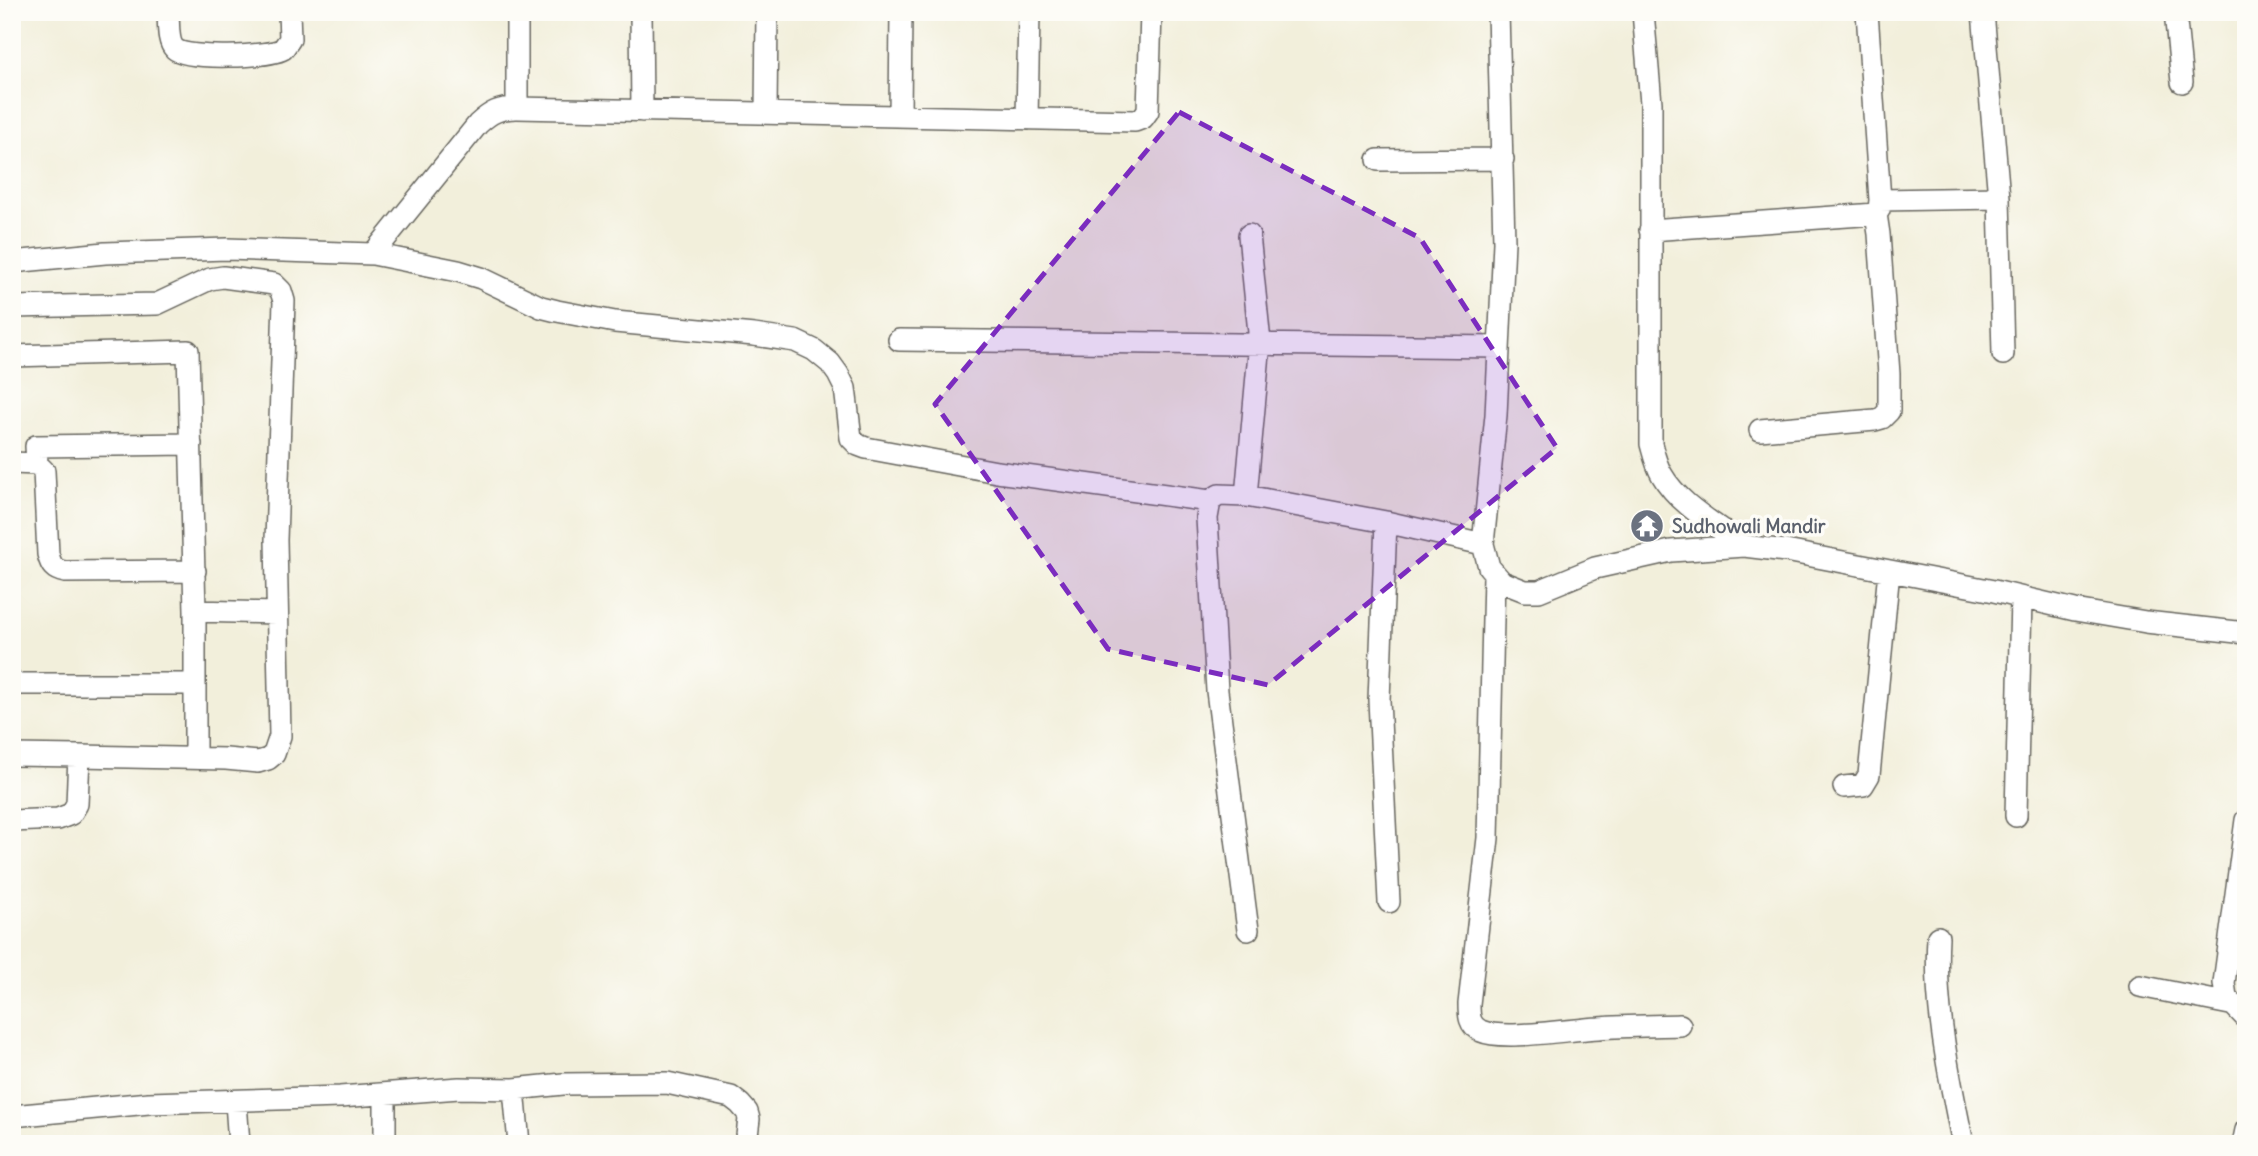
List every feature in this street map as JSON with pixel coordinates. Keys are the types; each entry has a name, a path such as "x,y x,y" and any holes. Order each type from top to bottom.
{"street":[{"path":"168,12 171,43 176,50 192,54 234,56 263,55 283,49 289,39 289,12"},
{"path":"517,12 517,108"},
{"path":"640,12 642,111"},
{"path":"766,113 767,12"},
{"path":"901,12 901,116"},
{"path":"1027,119 1029,12"},
{"path":"373,254 478,124 492,112 504,108 1135,121 1143,118 1148,111 1151,12"},
{"path":"1498,12 1504,242 1493,454 1483,544 1486,561 1494,575 1511,588 1539,591 1581,572 1633,559 1671,551 1744,546 1786,551 2075,610 2146,622 2246,633"},
{"path":"1643,12 1650,103 1650,435 1656,463 1663,477 1689,504 1744,546"},
{"path":"1760,430 1875,420 1882,418 1889,411 1867,12"},
{"path":"1983,12 1999,198 2003,354"},
{"path":"2175,12 2182,82"},
{"path":"1378,160 1503,159"},
{"path":"1650,230 1999,198"},
{"path":"1246,496 1260,342 1249,235"},
{"path":"12,262 104,253 227,249 373,254 481,278 557,312 615,322 795,341 814,350 830,363 838,374 845,388 851,438 866,448 997,472 1210,501 1219,495 1246,496 1386,522 1483,544"},
{"path":"12,307 157,304 210,279 223,277 274,284 285,301 276,540 280,736 274,754 258,762 195,758 12,755"},
{"path":"899,340 1260,342 1499,347"},
{"path":"12,356 188,351 195,571 195,758"},
{"path":"191,444 36,446 37,464 44,471 46,479 48,554 50,564 57,570 195,571"},
{"path":"12,463 37,464"},
{"path":"1210,501 1207,518 1217,691 1248,930"},
{"path":"1386,522 1379,700 1388,902"},
{"path":"1844,787 1860,786 1866,783 1869,775 1889,571"},
{"path":"1494,575 1488,838 1469,1019 1480,1031 1490,1034 1680,1024"},
{"path":"2016,816 2021,598"},
{"path":"195,611 277,612"},
{"path":"12,684 194,684"},
{"path":"12,821 58,819 71,814 77,804 79,756"},
{"path":"2238,1011 2224,992 2224,983 2246,820"},
{"path":"1937,937 1936,966 1940,1015 1963,1144"},
{"path":"2140,986 2238,1011"},
{"path":"12,1116 149,1103 385,1095 459,1088 514,1089 563,1084 667,1083 731,1097 747,1112 749,1119 746,1144"},
{"path":"514,1089 519,1144"},
{"path":"385,1095 385,1144"},
{"path":"236,1102 239,1144"},
{"path":"2243,1144 2246,1130"}],"highlighted area":[{"path":"1179,112 1420,238 1557,448 1268,685 1108,649 935,404"}],"place":[{"name":"Sudhowali Mandir","path":"1647,526"}]}
